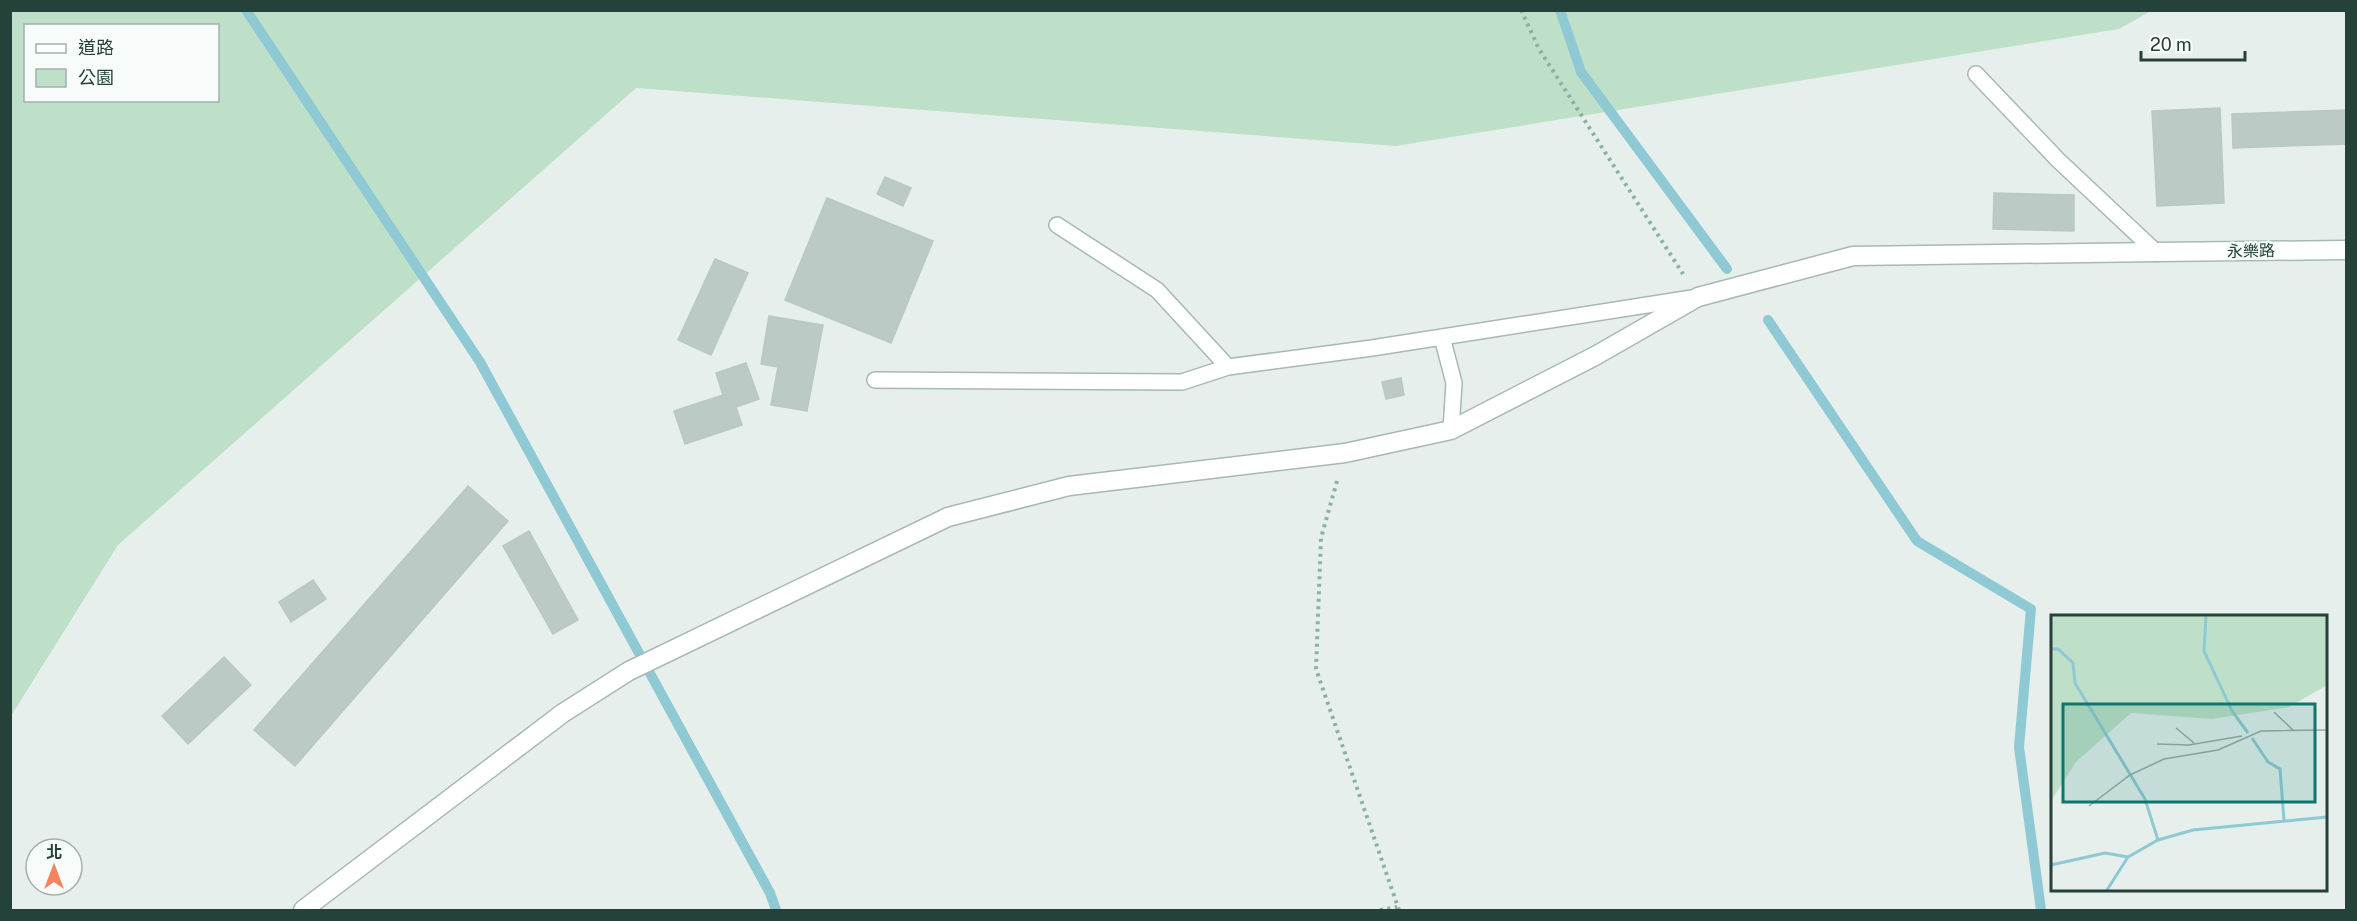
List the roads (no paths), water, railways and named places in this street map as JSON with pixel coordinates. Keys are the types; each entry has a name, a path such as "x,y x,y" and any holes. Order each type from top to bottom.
{"street":[{"name":"永樂路","path":"303,910 563,713 629,671 948,517 1069,486 1345,453 1451,430 1595,356 1698,297 1853,256 2346,250"}],"lane":[{"path":"1976,74 2058,160 2156,252"},
{"path":"1057,225 1157,290 1228,367"},
{"path":"874,380 1182,382 1228,367 1442,337 1698,297"},
{"path":"1442,337 1454,383 1451,430"}],"waterway":[{"path":"246,10 480,362 770,893 776,910"},
{"path":"1560,10 1581,72 1727,269"},
{"path":"1768,320 1917,541 2031,609 2019,747 2041,910"}]}
